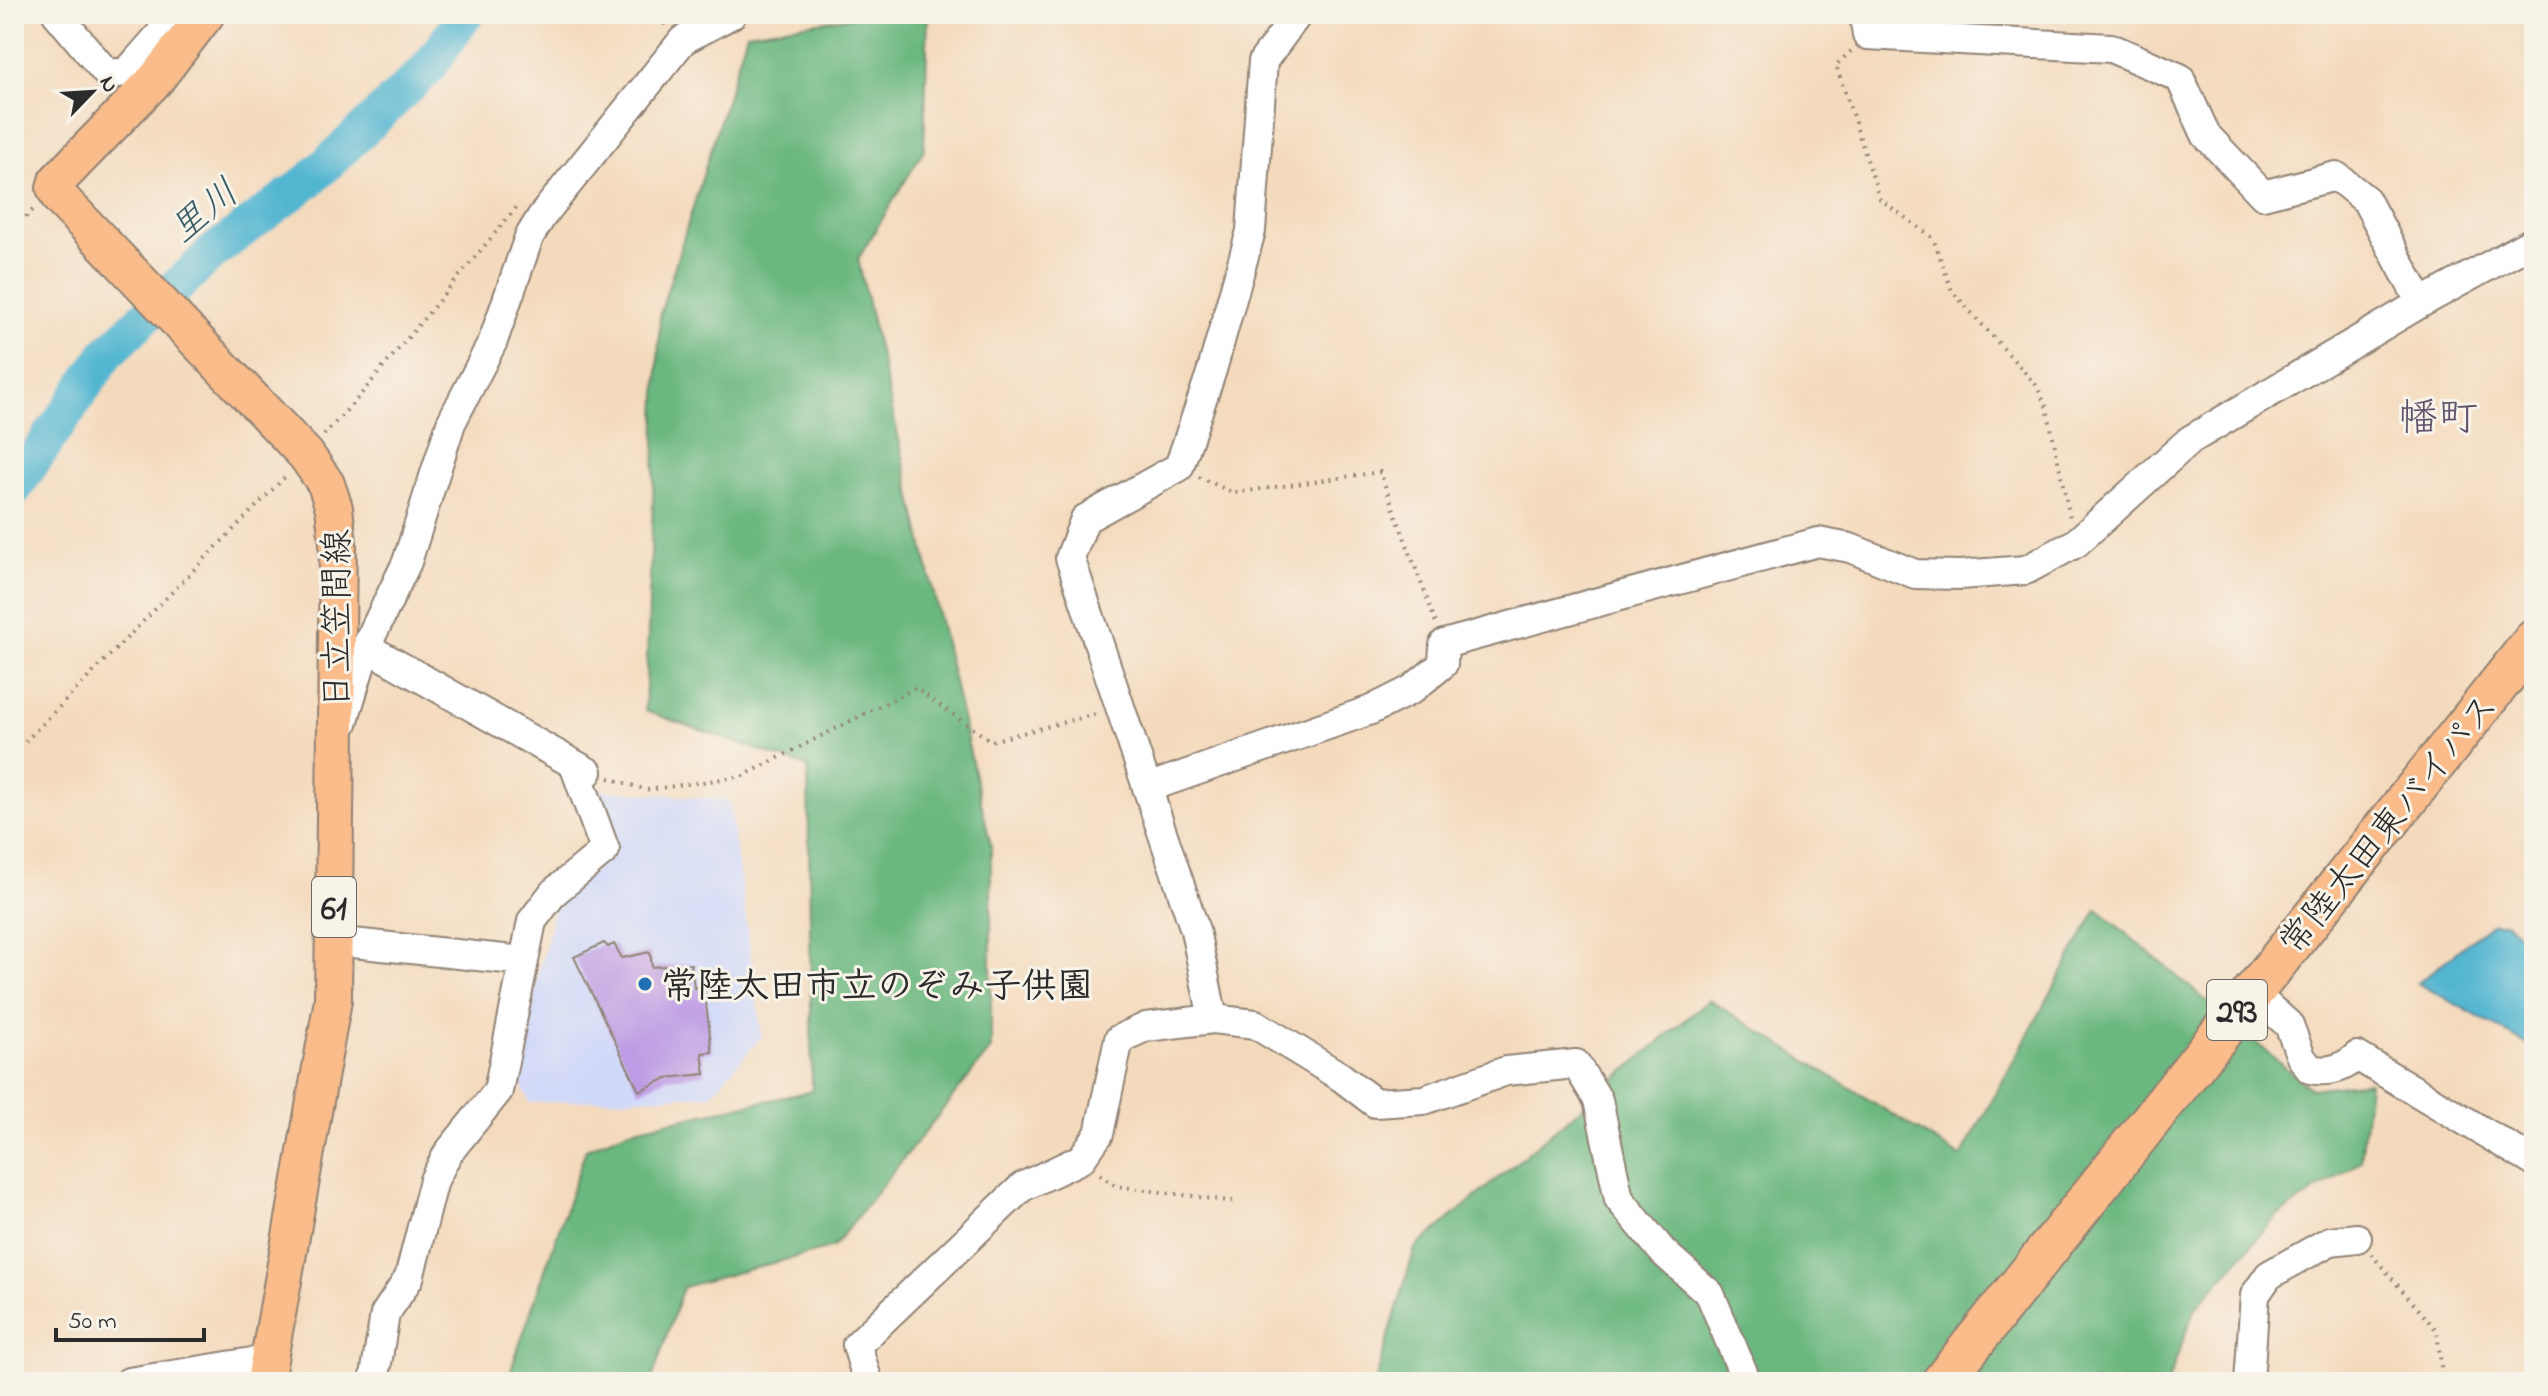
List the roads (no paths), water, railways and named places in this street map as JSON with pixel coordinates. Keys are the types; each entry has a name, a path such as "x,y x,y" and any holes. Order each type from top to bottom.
{"highway":[{"name":"常陸太田東バイパス","path":"1942,1382 2534,640"}],"main road":[{"name":"日立笠間線","path":"206,14 156,79 57,181 55,188 60,198 299,446 326,484 334,508 338,543 333,1000 268,1370"}],"street":[{"path":"57,14 108,75 128,71 178,14"},
{"path":"334,753 370,639 407,562 451,423 493,341 529,237 542,216 683,40 732,14"},
{"path":"1213,1019 1195,930 1070,558 1085,519 1179,467 1212,370 1251,231 1263,61 1298,14"},
{"path":"1865,25 2111,48 2180,78 2206,135 2263,195 2336,176 2366,200 2421,303"},
{"path":"1147,788 1371,710 1411,690 1443,664 1444,644 1818,542 1850,548 1915,574 1960,575 2026,570 2076,543 2190,440 2421,303 2534,241"},
{"path":"337,620 581,768 605,850 554,892 532,921 498,1091 448,1153 434,1180 409,1278 385,1314 374,1382"},
{"path":"334,941 524,961"},
{"path":"2252,992 2289,1025 2301,1057 2310,1069 2327,1072 2350,1063 2357,1056 2534,1162"},
{"path":"868,1382 857,1345 1022,1187 1081,1159 1099,1134 1119,1039 1146,1027 1213,1019 1255,1024 1341,1077 1375,1103 1424,1100 1506,1071 1576,1064 1598,1100 1619,1199 1663,1252 1710,1294 1747,1382"},
{"path":"2249,1382 2255,1295 2269,1275 2330,1241 2357,1238"},
{"path":"129,1382 268,1370"}],"water":[{"path":"2506,922 2534,950 2534,1048 2418,983 2491,924"}],"waterway":[{"name":"里川","path":"14,489 108,352 213,252 311,179 427,69 466,14"}],"place":[{"name":"常陸太田市立のぞみ子供園","path":"645,984"}],"district":[{"name":"幡町","path":"2438,416"}]}
